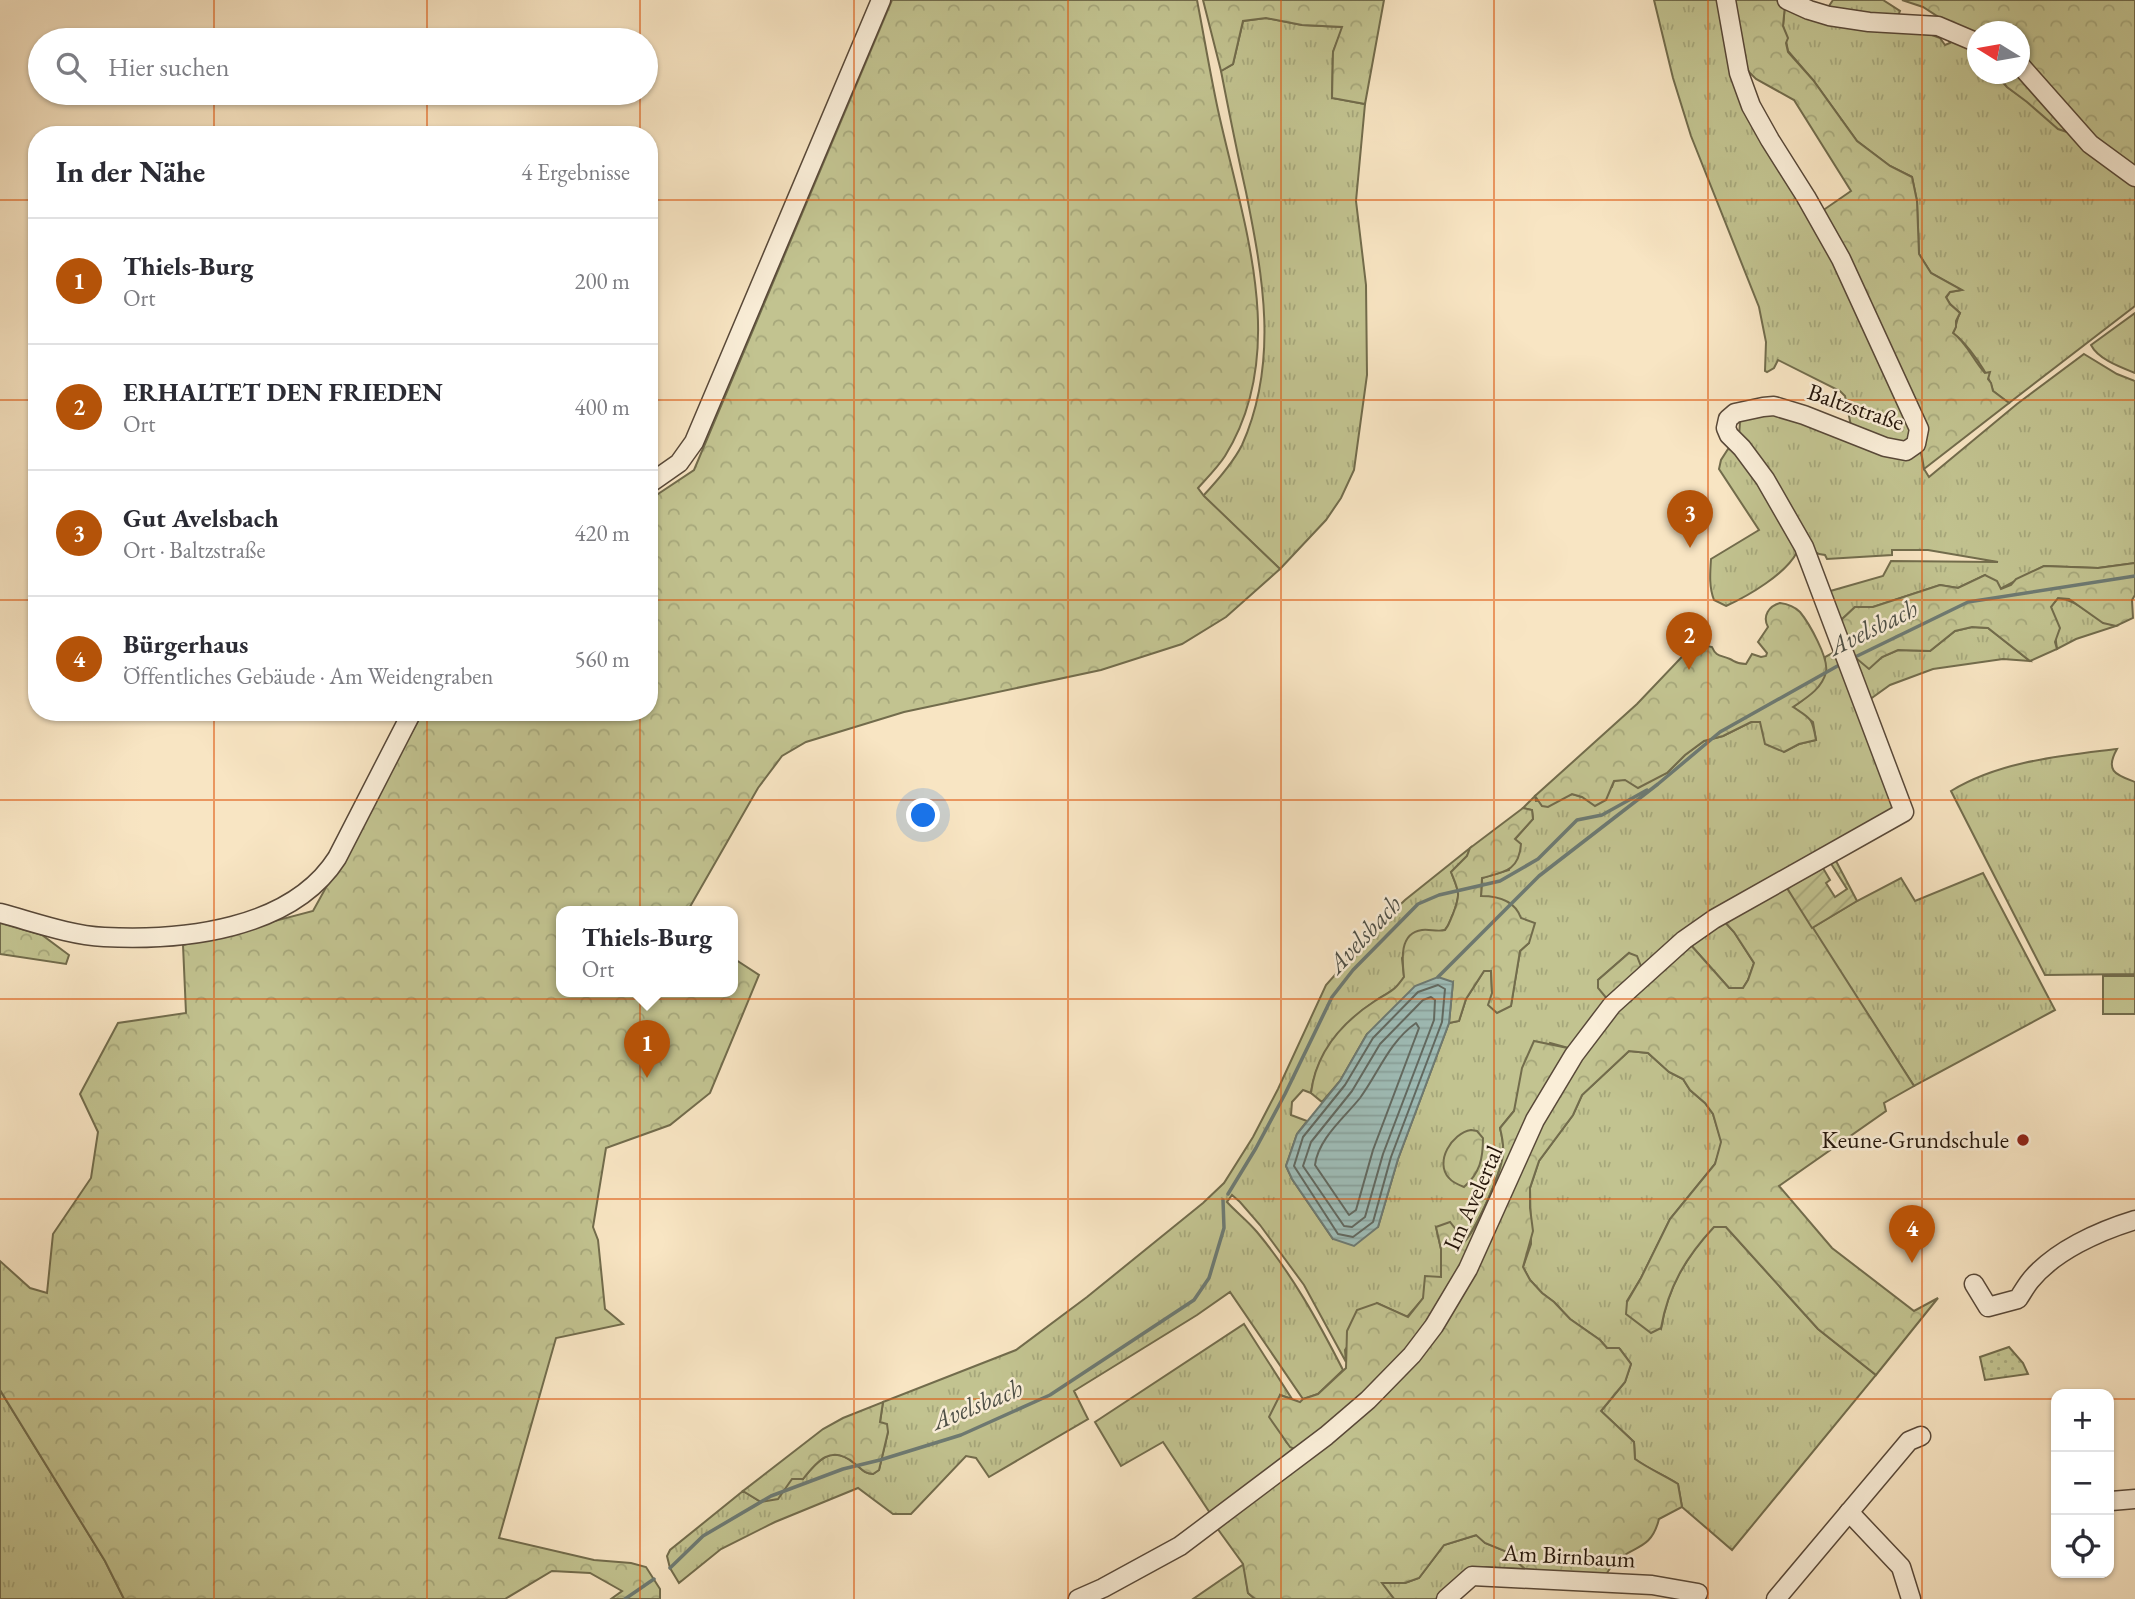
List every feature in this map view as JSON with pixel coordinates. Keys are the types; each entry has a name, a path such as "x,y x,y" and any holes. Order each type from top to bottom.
{"street":[{"path":"658,478 679,463 694,442 881,0"},
{"name":"Baltzstraße","path":"1726,0 1739,73 1751,106 1840,259 1919,429 1916,444 1903,451 1869,442 1786,409 1763,407 1735,413 1728,419 1726,428 1765,480 1804,547 1904,812"},
{"path":"1787,0 1829,16 1869,22 1938,26 1967,38"},
{"path":"2030,76 2090,144 2135,177"},
{"path":"0,913 63,930 103,937 173,936 246,922 291,903 328,872 337,858 407,721"},
{"name":"Im Avelertal","path":"1078,1599 1180,1546 1326,1436 1368,1400 1412,1355 1434,1326 1468,1269 1540,1110 1574,1055 1612,1005 1684,940 1714,919 1904,812"},
{"path":"1974,1284 1988,1307 2018,1299 2031,1280 2060,1254 2082,1241 2135,1220"},
{"path":"1776,1599 1909,1441 1921,1436"},
{"path":"2114,1501 2135,1499"},
{"path":"1849,1512 1901,1567 1910,1599"},
{"name":"Am Birnbaum","path":"1446,1599 1472,1576 1652,1585 1698,1592"}],"green space":[{"path":"892,0 1197,0 1218,110 1248,240 1258,329 1255,373 1245,415 1225,456 1198,488 1280,569 1226,617 1182,644 1101,670 904,712 806,742 782,756 758,788 690,906 556,906 556,997 738,997 738,961 759,975 710,1093 670,1125 606,1148 593,1227 598,1240 605,1309 623,1324 556,1338 499,1538 594,1560 646,1567 660,1589 660,1599 611,1599 622,1591 590,1573 552,1571 505,1599 124,1599 105,1561 0,1390 0,1261 30,1288 47,1293 53,1234 91,1178 98,1132 80,1094 118,1023 186,1013 183,945 313,911 418,721 658,721 658,494 694,470"},
{"path":"1203,0 1384,0 1365,104 1332,98 1333,52 1342,27 1302,25 1266,18 1243,21 1233,64 1221,71"},
{"path":"1654,0 1721,0 1729,53 1834,256 1912,426 1909,441 1897,444 1851,426 1845,396 1840,391 1778,360 1774,368 1765,371 1766,342 1759,307 1691,136 1673,78"},
{"path":"1732,0 1776,0 1785,5 1783,26 1788,38 1788,52 1813,80 1857,141 1890,166 1912,177 1917,201 1919,254 1931,273 1962,290 1950,292 1946,297 1960,313 1953,333 1985,373 1990,372 1988,379 1993,391 2009,403 1924,469 1921,451 1822,211 1851,191 1794,100 1756,79 1749,72 1743,59"},
{"path":"1833,0 1883,0 1900,11 1898,16 1893,17 1827,9"},
{"path":"1902,0 2135,0 2135,172 2076,135 2058,129 2004,84 2030,84 2030,21 1967,21 1967,36 1923,7"},
{"path":"1785,5 1932,35 1940,38 1945,45 1950,43 1947,37 1967,46 1967,84 2004,84 2135,180 2135,306 2009,403 1993,391 1977,360 1953,333 1960,313 1946,298 1950,292 1961,290 1931,273 1919,254 1917,201 1912,177 1890,166 1857,141 1813,80 1788,51 1783,26"},
{"path":"1266,18 1302,25 1343,27 1333,52 1332,98 1365,104 1356,201 1366,285 1367,375 1354,470 1341,498 1326,520 1280,569 1203,496 1242,445 1261,382 1264,319 1258,256 1221,71 1233,64 1243,21"},
{"path":"2135,313 2135,373 2104,358 2091,345"},
{"path":"2084,354 2117,374 2135,381 2135,563 2098,568 2044,566 2000,589 1985,575 1958,588 1940,585 1873,607 1855,607 1839,622 1827,592 1883,576 1891,561 1998,562 1928,550 1892,550 1892,555 1827,559 1825,555 1809,548 1739,437 1740,422 1765,411 1913,457 1921,451 1924,469 1929,477 2017,404"},
{"path":"1728,449 1735,450 1745,460 1797,552 1776,576 1726,606 1714,600 1712,595 1711,559 1759,530 1719,469"},
{"path":"2135,563 2133,618 2116,626 2103,623 2069,599 2058,598 2051,607 2060,628 2055,642 2057,649 2030,661 1988,628 1972,627 1955,631 1930,651 1898,650 1882,657 1869,669 1850,653 1839,622 1855,607 1873,607 1940,585 1958,588 1985,575 1997,581 2001,589 2044,566 2098,568"},
{"path":"2058,598 2116,626 2076,639 2057,649 2051,607"},
{"path":"1780,603 1800,612 1813,632 1824,658 1826,672 1821,683 1793,707 1810,719 1816,740 1799,744 1784,752 1765,744 1760,722 1751,722 1723,736 1704,741 1667,773 1638,788 1625,780 1614,781 1606,800 1595,806 1572,794 1548,807 1542,806 1535,796 1637,704 1695,643 1712,647 1717,654 1741,664 1746,664 1752,654 1766,656 1767,653 1758,642 1768,627 1768,612"},
{"path":"1972,627 1988,628 2030,661 2003,659 1933,669 1890,685 1869,700 1850,653 1869,668 1882,657 1898,650 1930,651 1955,631"},
{"path":"1838,650 1891,795 1892,808 1886,815 1642,969 1629,953 1598,980 1608,1000 1572,1049 1550,1043 1514,1111 1500,1128 1503,1148 1501,1165 1488,1200 1465,1242 1436,1227 1441,1249 1441,1278 1407,1317 1377,1303 1345,1350 1346,1362 1304,1285 1260,1225 1232,1195 1227,1202 1253,1228 1282,1264 1343,1370 1318,1394 1303,1399 1230,1292 1074,1391 1088,1419 989,1477 976,1458 966,1456 911,1514 893,1514 858,1488 775,1522 721,1549 679,1583 670,1568 667,1556 670,1550 743,1491 761,1502 792,1479 803,1479 819,1461 832,1455 846,1457 865,1472 873,1474 879,1470 888,1432 880,1422 883,1402 1016,1350 1087,1297 1203,1203 1224,1183 1253,1137 1326,985 1405,900 1470,848 1467,856 1451,872 1458,897 1447,928 1436,932 1423,930 1402,958 1404,977 1391,991 1363,1009 1342,1029 1325,1052 1311,1093 1303,1090 1292,1102 1291,1115 1307,1121 1297,1134 1286,1166 1333,1239 1378,1227 1398,1159 1449,1023 1459,1021 1466,999 1484,971 1491,970 1492,993 1511,1005 1520,951 1529,943 1521,918 1481,896 1482,878 1509,870 1515,839 1533,819 1532,810 1523,808 1535,796 1536,801 1560,799 1572,794 1582,797 1612,787 1614,781 1667,773 1704,741 1723,736 1751,722 1760,722 1784,752 1799,744 1816,740 1813,722 1793,707 1816,687 1823,673 1825,657"},
{"path":"2117,749 2112,763 2114,772 2135,782 2135,974 2045,975 1951,791 2010,766 2053,757"},
{"path":"1523,808 1532,810 1533,819 1515,839 1521,844 1517,860 1509,869 1482,878 1481,896 1505,901 1515,907 1521,918 1535,923 1529,943 1520,951 1511,1006 1497,1013 1488,1005 1492,993 1491,971 1484,971 1466,999 1459,1021 1449,1023 1453,982 1367,1034 1340,1081 1322,1102 1311,1093 1318,1064 1332,1040 1351,1019 1391,991 1404,977 1404,948 1409,936 1422,930 1445,930 1458,897 1451,872 1467,856 1470,848"},
{"path":"1835,859 1857,901 1812,928 1787,888 1823,868 1830,880 1826,883 1835,897 1847,889 1830,862"},
{"path":"1983,873 2055,1010 1914,1086 1812,928 1901,878 1915,901"},
{"path":"1785,884 1914,1086 1884,1103 1886,1111 1779,1186 1832,1248 1914,1311 1938,1298 1876,1375 1818,1329 1726,1227 1714,1227 1695,1250 1673,1286 1661,1328 1651,1333 1626,1314 1627,1302 1670,1219 1715,1164 1721,1142 1713,1114 1683,1079 1669,1072 1648,1053 1629,1051 1582,1095 1573,1115 1539,1161 1530,1188 1533,1231 1523,1267 1530,1280 1570,1319 1607,1348 1619,1348 1631,1364 1625,1382 1601,1411 1634,1442 1635,1459 1678,1484 1682,1507 1659,1519 1651,1537 1615,1562 1604,1577 1525,1569 1505,1551 1485,1543 1476,1535 1444,1545 1419,1578 1405,1583 1382,1583 1394,1599 1255,1599 1248,1593 1243,1564 1217,1528 1309,1456 1290,1447 1269,1417 1280,1395 1300,1402 1318,1394 1346,1368 1347,1331 1357,1310 1377,1303 1408,1317 1423,1298 1425,1276 1441,1277 1441,1249 1436,1227 1450,1222 1465,1241 1482,1213 1503,1155 1500,1128 1514,1111 1522,1068 1534,1041 1572,1049 1689,943 1729,988 1743,988 1754,963 1723,920"},
{"path":"1723,920 1754,963 1743,988 1729,988 1689,943"},
{"path":"0,923 42,935 69,955 66,964 0,954"},
{"path":"1629,953 1637,956 1642,969 1608,1000 1598,988 1598,980"},
{"path":"2103,976 2135,976 2135,1014 2103,1014"},
{"path":"1629,1051 1648,1053 1669,1072 1683,1079 1713,1114 1722,1143 1715,1164 1670,1219 1627,1301 1661,1329 1673,1286 1687,1261 1714,1226 1726,1227 1818,1329 1876,1375 1732,1550 1682,1507 1678,1484 1635,1459 1634,1442 1601,1411 1625,1382 1631,1364 1620,1349 1607,1348 1570,1319 1530,1280 1523,1267 1531,1244 1530,1188 1539,1161 1573,1115 1582,1095"},
{"path":"1471,1130 1477,1131 1483,1138 1482,1153 1477,1171 1464,1187 1449,1178 1443,1164 1452,1142"},
{"path":"1244,1324 1292,1399 1280,1395 1280,1419 1285,1440 1296,1450 1212,1516 1163,1442 1121,1466 1095,1422"},
{"path":"2009,1347 2023,1363 2028,1374 1985,1380 1980,1357"},
{"path":"0,1390 105,1561 124,1599 0,1599"},
{"path":"883,1402 880,1422 887,1424 888,1432 879,1470 873,1474 865,1472 846,1457 831,1455 819,1461 803,1479 792,1479 778,1499 761,1502 743,1491 823,1429"},
{"path":"1477,1535 1485,1543 1505,1551 1525,1569 1486,1567 1474,1570 1440,1599 1394,1599 1381,1583 1405,1583 1419,1578 1444,1545"},
{"path":"1244,1564 1248,1593 1255,1599 1193,1599"}],"water":[{"path":"1438,977 1453,982 1449,1023 1398,1159 1378,1227 1354,1246 1333,1239 1286,1166 1297,1134 1340,1081 1367,1034 1415,986"}],"waterway":[{"name":"Avelsbach","path":"1851,659 1968,602 2135,576"},
{"name":"Avelsbach","path":"1438,977 1539,876 1720,732 1841,664"},
{"name":"Avelsbach","path":"1228,1194 1285,1094 1332,997 1353,970 1418,904 1439,895 1500,881 1538,859 1577,820 1602,815 1647,790"},
{"name":"Avelsbach","path":"670,1568 703,1536 771,1496 843,1469 961,1435 1050,1395 1194,1300 1209,1278 1224,1228 1223,1200"},
{"name":"Avelsbach","path":"625,1599 654,1579"}],"place":[{"name":"Gut Avelsbach","path":"1690,548"},
{"name":"ERHALTET DEN FRIEDEN","path":"1689,670"},
{"name":"Thiels-Burg","path":"647,1078"},
{"name":"Keune-Grundschule","path":"2023,1140"},
{"name":"Bürgerhaus","path":"1912,1263"}]}
